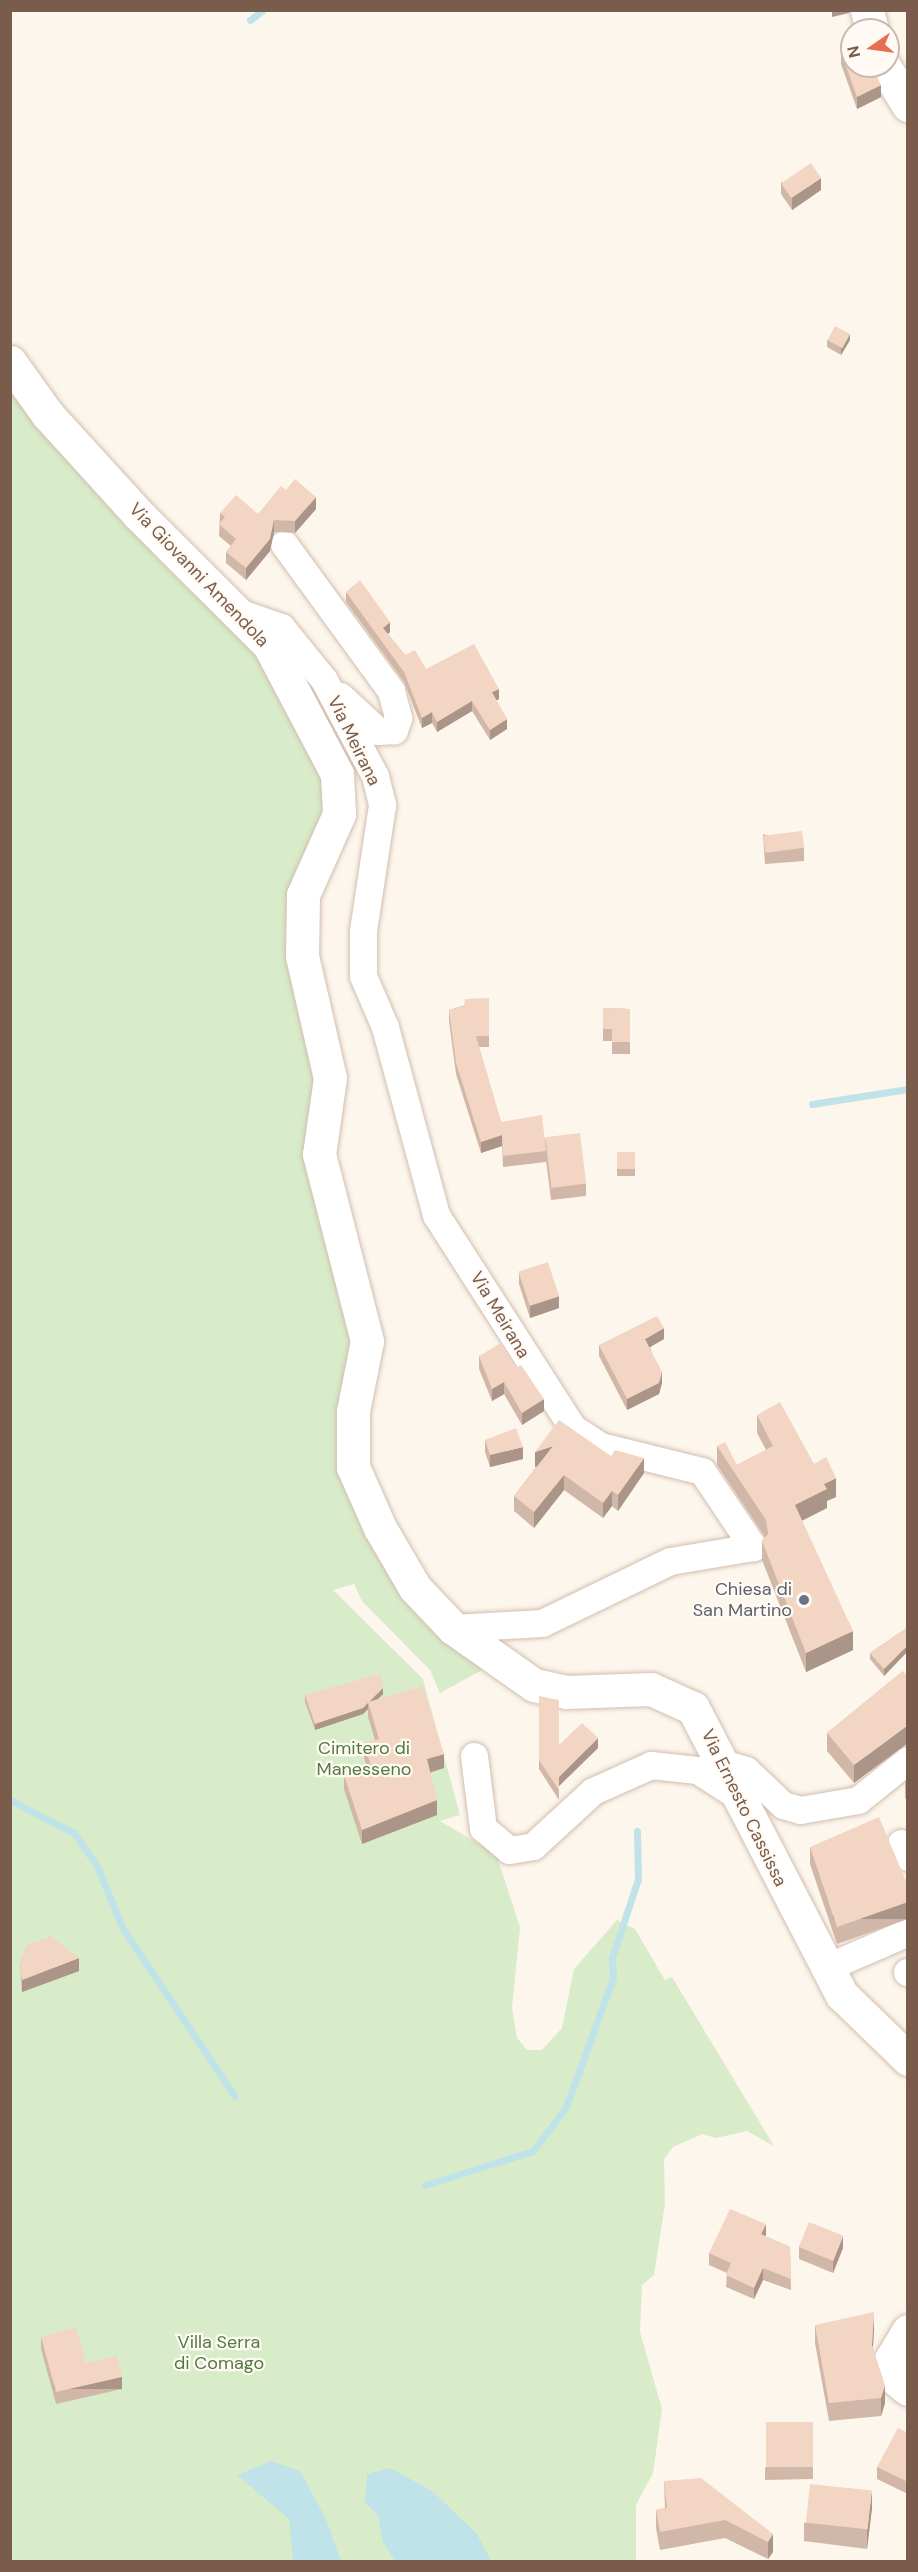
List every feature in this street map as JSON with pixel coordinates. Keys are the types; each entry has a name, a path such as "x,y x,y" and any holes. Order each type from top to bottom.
{"street":[{"path":"891,78 908,105"},
{"name":"Via Giovanni Amendola","path":"10,362 101,473 269,645 338,774 339,814 303,895 302,956 330,1078 319,1154 366,1341 353,1412 353,1467 415,1588 453,1628"},
{"name":"Via Meirana","path":"238,612 281,627 324,680 378,731 394,730 398,718 391,691 284,544"},
{"name":"Via Meirana","path":"324,680 375,776 382,805 363,930 363,976 385,1027 436,1215 573,1428 601,1446 702,1471 753,1547 670,1561 542,1623 453,1628"},
{"name":"Via Ernesto Cassissa","path":"453,1628 550,1691 630,1687 670,1695 693,1708 825,1968 842,1995 908,2059"},
{"path":"474,1756 483,1828 509,1850 533,1846 593,1791 626,1771 651,1765 697,1770 728,1778 746,1770 783,1804 800,1810 858,1800 908,1760"},
{"path":"825,1968 908,1932"},
{"path":"908,2331 891,2359 897,2380 908,2389"}],"green space":[{"path":"10,386 163,564 272,669 331,801 289,922 364,1313 341,1445 484,1669 440,1693 430,1670 362,1601 354,1584 333,1590 423,1679 460,1815 440,1821 496,1854 520,1927 512,2008 517,2038 527,2050 542,2050 562,2028 574,1969 617,1920 635,1929 665,1980 672,1977 774,2146 747,2131 716,2138 702,2134 673,2147 664,2159 665,2204 654,2275 642,2285 640,2332 662,2409 653,2473 636,2505 636,2561 11,2561"}],"water":[{"path":"271,2461 300,2471 326,2519 341,2561 293,2561 289,2519 237,2475"},
{"path":"390,2468 432,2491 477,2534 491,2561 395,2561 383,2542 378,2516 365,2502 367,2474"}],"building":[{"path":"850,78 878,78 881,85 857,97"},
{"path":"811,163 821,178 791,198 781,183"},
{"path":"835,326 850,334 842,348 827,340"},
{"path":"295,479 316,497 295,521 274,520 270,539 246,568 226,552 236,539 219,524 225,517 220,513 236,495 258,514 281,486 286,490"},
{"path":"360,580 390,622 383,628 405,655 415,650 426,669 474,644 499,689 492,692 507,719 490,730 472,701 437,722 432,712 422,718 404,672 346,592"},
{"path":"802,831 804,848 765,853 763,836"},
{"path":"489,998 489,1036 476,1036 501,1122 542,1115 546,1151 503,1156 502,1135 481,1142 456,1063 449,1010 464,1006 465,999"},
{"path":"603,1008 630,1009 630,1042 612,1042 612,1029 603,1029"},
{"path":"580,1133 586,1184 551,1188 545,1137"},
{"path":"617,1152 635,1152 635,1169 617,1169"},
{"path":"548,1262 559,1296 530,1306 519,1272"},
{"path":"657,1316 664,1328 645,1339 662,1372 659,1383 627,1399 599,1345"},
{"path":"501,1343 516,1368 521,1365 544,1399 522,1413 504,1382 492,1389 479,1356"},
{"path":"780,1402 814,1464 826,1457 836,1478 824,1484 827,1489 795,1505 853,1631 806,1653 762,1541 768,1534 766,1520 717,1446 725,1442 737,1465 773,1446 757,1415"},
{"path":"559,1420 611,1456 615,1450 644,1458 618,1495 612,1491 603,1503 564,1475 534,1512 514,1496 553,1446 535,1452"},
{"path":"516,1428 523,1447 490,1455 485,1440"},
{"path":"908,1627 908,1645 884,1669 870,1653"},
{"path":"903,1671 908,1677 908,1725 854,1765 827,1733"},
{"path":"380,1674 383,1688 363,1708 315,1724 305,1695"},
{"path":"423,1686 444,1754 427,1759 437,1800 362,1830 344,1775 371,1766 364,1743 379,1739 368,1702"},
{"path":"539,1696 559,1700 559,1745 582,1723 598,1738 559,1777 559,1790 539,1760"},
{"path":"879,1817 908,1886 908,1902 837,1927 810,1847"},
{"path":"51,1936 79,1958 22,1980 20,1962 27,1945"},
{"path":"730,2209 766,2224 761,2234 790,2247 791,2279 763,2268 754,2288 726,2275 731,2263 709,2253"},
{"path":"809,2222 843,2236 833,2261 799,2247"},
{"path":"874,2312 872,2345 885,2385 881,2398 829,2403 815,2325"},
{"path":"76,2327 86,2363 117,2356 122,2377 56,2392 41,2337"},
{"path":"766,2422 813,2422 813,2467 766,2467"},
{"path":"898,2428 908,2433 908,2482 877,2467"},
{"path":"701,2478 773,2534 768,2542 725,2520 660,2532 656,2510 667,2508 664,2481"},
{"path":"810,2484 872,2490 868,2529 806,2523"}],"waterway":[{"path":"250,20 263,10"},
{"path":"812,1104 908,1089"},
{"path":"10,1800 74,1833 97,1866 123,1929 235,2096"},
{"path":"425,2185 533,2151 566,2107 613,1978 612,1958 638,1879 637,1831"}],"place":[{"name":"Chiesa di San Martino","path":"804,1600"}],"park label":[{"name":"Cimitero di Manesseno","path":"364,1759"},
{"name":"Villa Serra di Comago","path":"219,2353"}]}
